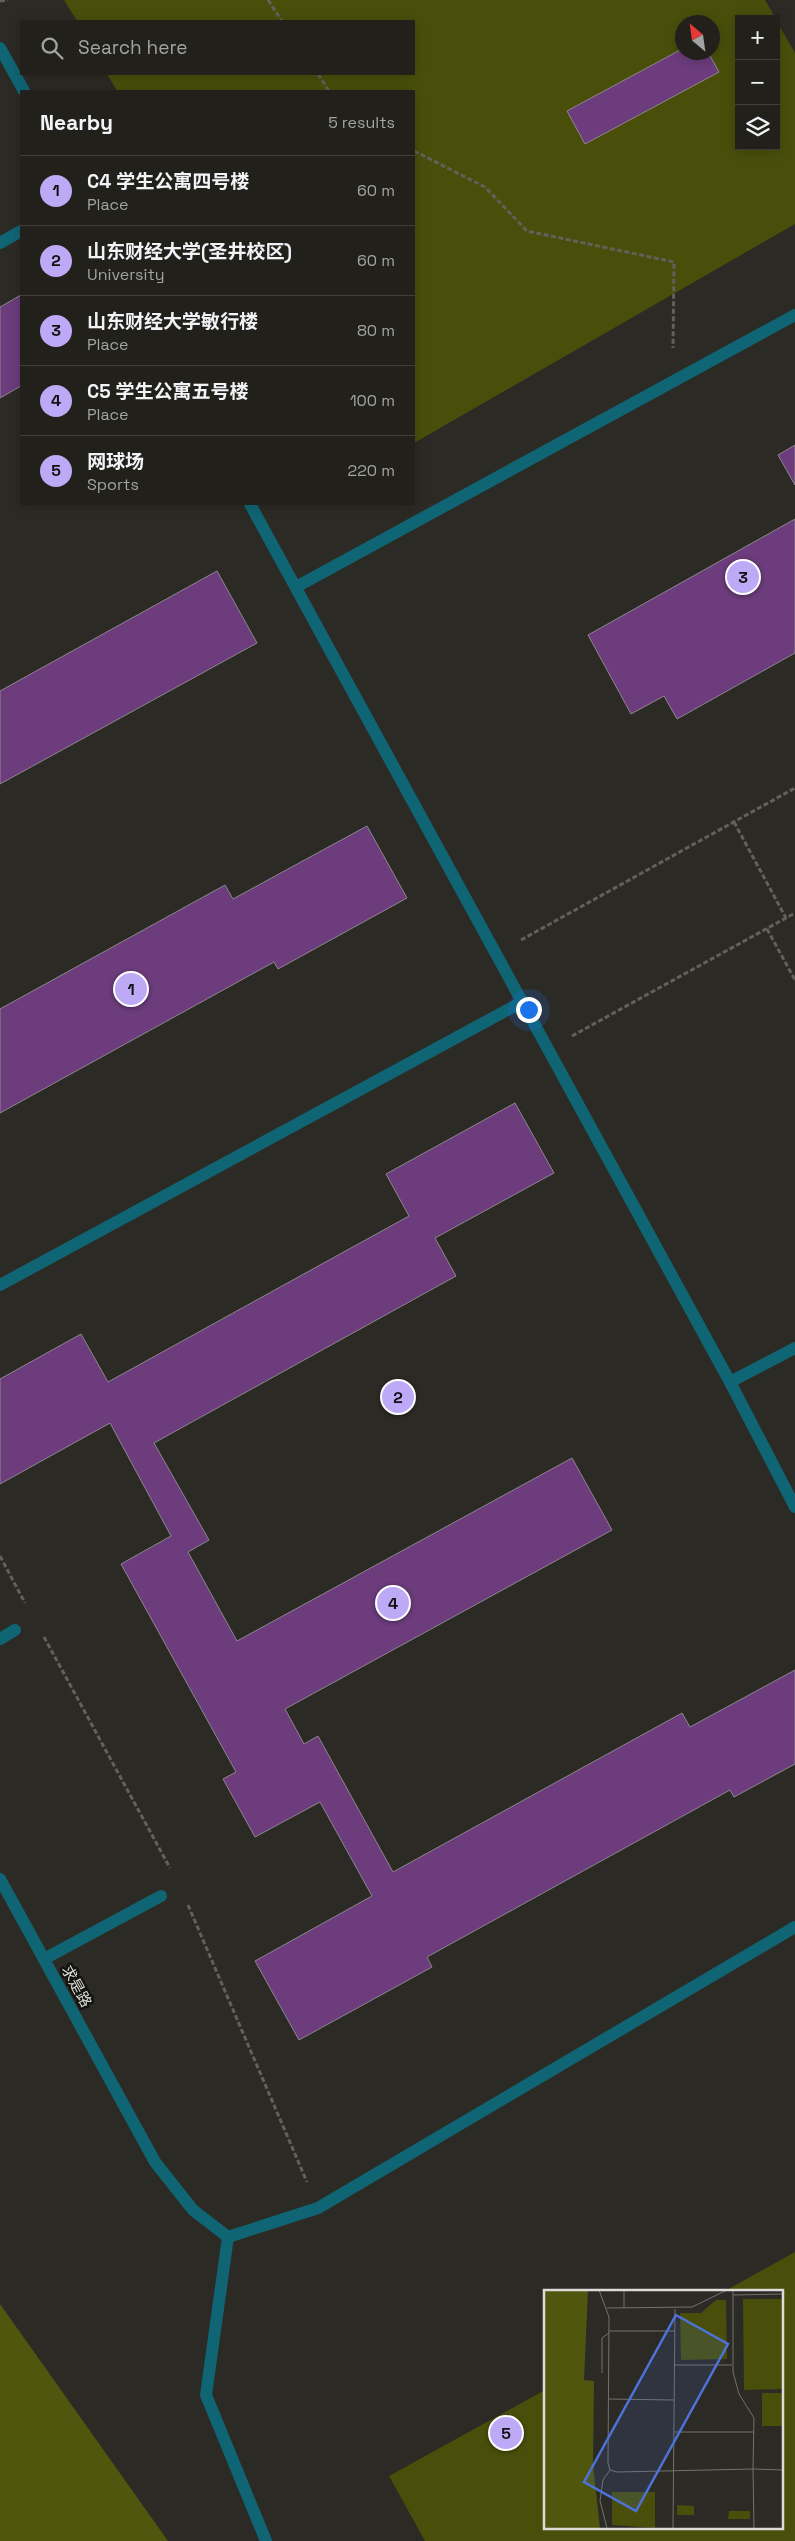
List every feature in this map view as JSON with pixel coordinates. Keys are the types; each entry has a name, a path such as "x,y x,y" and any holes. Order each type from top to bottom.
{"street":[{"path":"0,48 23,90"},
{"path":"0,243 20,232"},
{"path":"296,587 795,315"},
{"path":"251,505 730,1382 795,1507"},
{"path":"0,1285 522,1002"},
{"path":"730,1382 795,1348"},
{"path":"0,1639 15,1630"},
{"name":"求是路","path":"0,1879 155,2162 193,2210 228,2237"},
{"path":"44,1959 161,1896"},
{"path":"266,2541 206,2395 228,2237 318,2208 795,1927"}],"path":[{"path":"0,0 8,0"},
{"path":"268,0 281,20"},
{"path":"319,75 328,90"},
{"path":"415,152 485,187 528,231 674,262 672,382"},
{"path":"496,954 795,788"},
{"path":"734,822 786,918"},
{"path":"548,1050 795,914"},
{"path":"767,929 795,980"}],"green space":[{"path":"64,0 765,0 774,15 735,15 735,150 780,150 780,27 795,53 795,224 415,442 415,90 116,90 108,75 415,75 415,20 76,20"},
{"path":"795,2252 795,2541 425,2541 389,2476 544,2391 544,2528 782,2528 782,2290 727,2290"},
{"path":"0,2304 168,2541 0,2541"}],"building":[{"path":"675,53 675,60 712,60 719,72 585,144 567,111"},
{"path":"20,296 20,387 0,398 0,307"},
{"path":"795,445 795,485 778,455"},
{"path":"795,519 795,653 677,719 664,696 631,714 588,635"},
{"path":"217,571 257,643 0,784 0,691"},
{"path":"367,826 407,898 278,969 274,962 0,1113 0,1009 225,885 233,899"},
{"path":"515,1103 554,1173 435,1238 456,1276 154,1443 209,1540 188,1552 237,1641 572,1458 612,1530 285,1709 304,1744 318,1736 393,1872 682,1713 690,1727 795,1670 795,1764 734,1797 730,1790 427,1957 432,1967 299,2040 255,1961 372,1896 320,1802 255,1837 223,1779 236,1772 121,1564 171,1536 110,1423 0,1484 0,1379 81,1334 108,1382 409,1216 386,1174"}],"place":[{"name":"山东财经大学敏行楼","path":"743,577"},
{"name":"C4 学生公寓四号楼","path":"131,989"},
{"name":"山东财经大学(圣井校区)","path":"398,1397"},
{"name":"C5 学生公寓五号楼","path":"393,1603"},
{"name":"网球场","path":"506,2433"}]}
